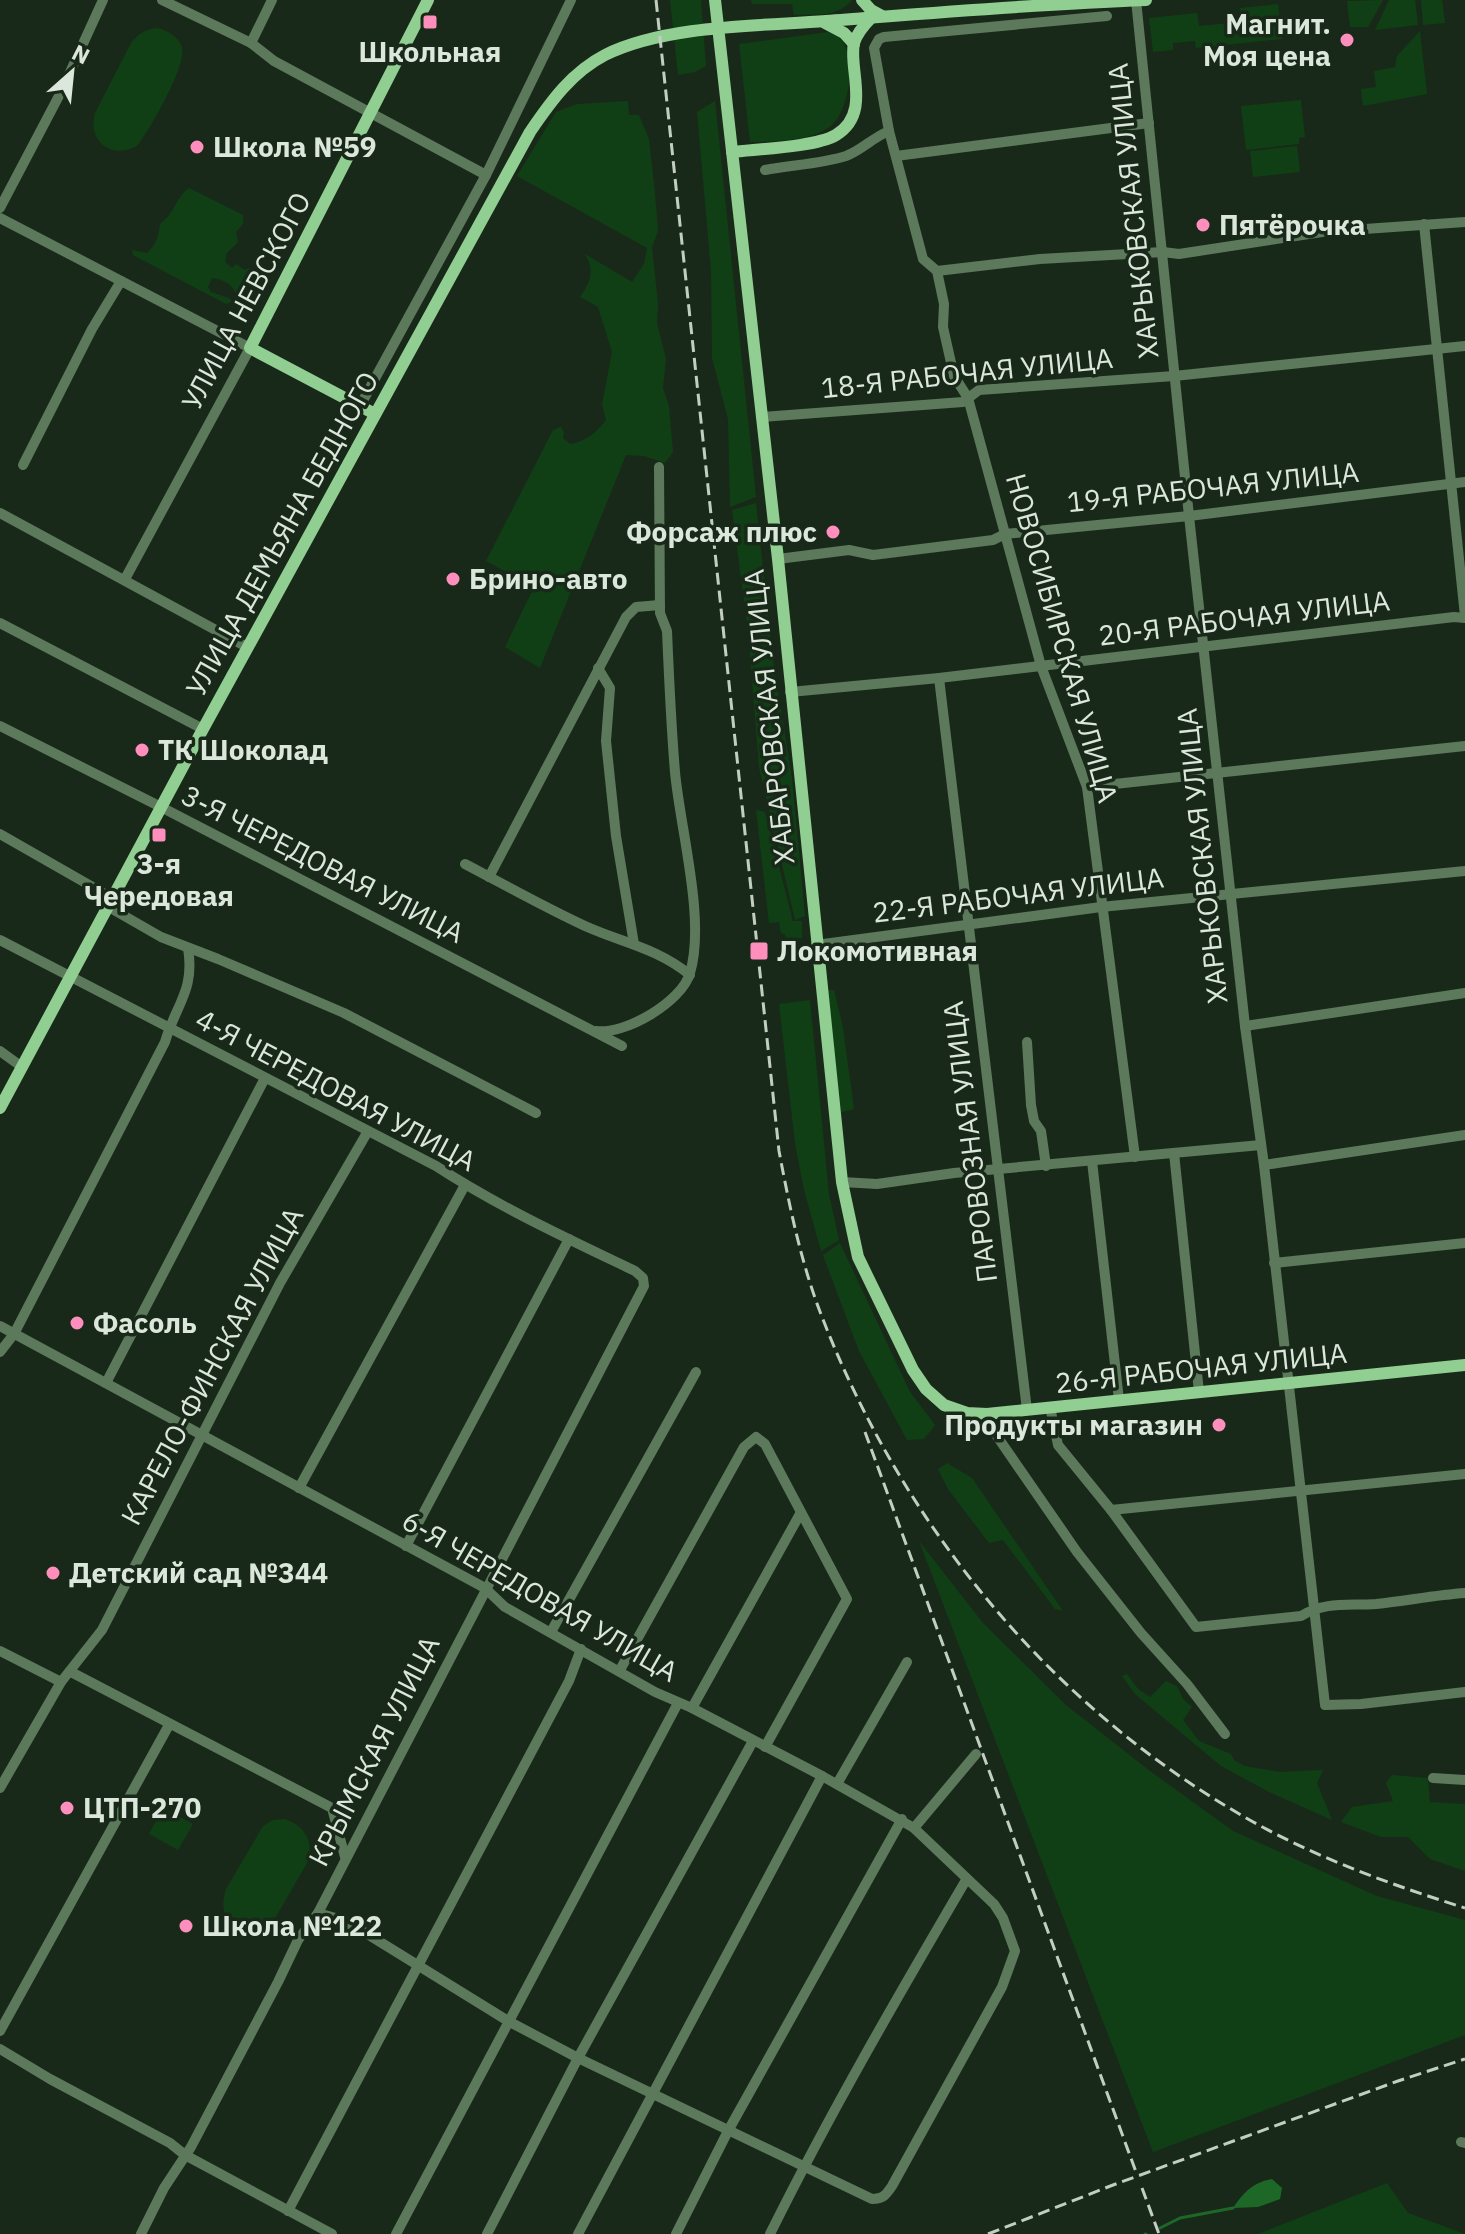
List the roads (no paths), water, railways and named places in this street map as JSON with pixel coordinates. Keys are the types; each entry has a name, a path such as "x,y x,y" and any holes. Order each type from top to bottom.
{"main road":[{"name":"УЛИЦА НЕВСКОГО","path":"250,348 428,0"},
{"name":"ХАБАРОВСКАЯ УЛИЦА","path":"715,0 778,559 842,1182 858,1257 913,1370 926,1389 944,1405"},
{"path":"844,19 860,0 879,17 854,44"},
{"name":"УЛИЦА ДЕМЬЯНА БЕДНОГО","path":"0,1108 247,647 530,132 570,79 604,55 629,44 669,35 816,21 1146,0"},
{"path":"732,152 809,142 836,135 846,125 855,104 854,44 844,33 816,21"},
{"path":"250,348 375,414"},
{"name":"26-Я РАБОЧАЯ УЛИЦА","path":"944,1405 967,1413 987,1414 1465,1365"}],"street":[{"path":"0,208 61,92 103,0"},
{"path":"162,0 251,43 274,61 486,175"},
{"path":"251,43 272,0"},
{"name":"УЛИЦА ДЕМЬЯНА БЕДНОГО","path":"360,406 486,175 571,0"},
{"name":"ХАРЬКОВСКАЯ УЛИЦА","path":"1136,0 1245,1026 1264,1165 1325,1705 1465,1692"},
{"path":"1071,4 1073,19 1107,16"},
{"name":"НОВОСИБИРСКАЯ УЛИЦА","path":"1073,19 884,37 876,43 874,56 889,131 923,259 937,271 944,304 943,327 954,376 968,398 1041,666 1087,787 1135,1157"},
{"path":"896,156 1149,123"},
{"path":"765,170 845,156 861,148 872,137 889,131"},
{"path":"0,218 250,348"},
{"path":"937,271 1040,259 1163,252 1179,254 1322,232 1465,222"},
{"path":"1424,224 1465,617"},
{"path":"23,465 92,329 121,281"},
{"name":"18-Я РАБОЧАЯ УЛИЦА","path":"761,417 963,402 979,390 1174,376 1465,346"},
{"name":"УЛИЦА НЕВСКОГО","path":"125,579 250,348"},
{"path":"590,1030 607,1032 636,1023 680,990 690,975 695,931 675,774 667,631 660,613 659,467"},
{"name":"19-Я РАБОЧАЯ УЛИЦА","path":"778,559 849,550 873,555 993,540 1005,534 1189,516 1465,482"},
{"path":"0,513 247,647"},
{"path":"489,877 626,617 636,607 660,605"},
{"name":"20-Я РАБОЧАЯ УЛИЦА","path":"790,692 939,678 1465,617"},
{"path":"0,623 203,729"},
{"path":"598,668 610,688 606,741 616,836 634,944"},
{"name":"ПАРОВОЗНАЯ УЛИЦА","path":"939,678 1027,1410"},
{"name":"3-Я ЧЕРЕДОВАЯ УЛИЦА","path":"0,726 622,1046"},
{"path":"1087,787 1465,746"},
{"path":"0,834 161,937 344,1013 536,1113"},
{"path":"465,864 593,929 672,960 690,975"},
{"name":"22-Я РАБОЧАЯ УЛИЦА","path":"816,945 1101,907 1465,871"},
{"name":"4-Я ЧЕРЕДОВАЯ УЛИЦА","path":"0,940 635,1271 643,1278 644,1286"},
{"path":"0,1352 14,1334 165,1042 188,989 192,970 188,948"},
{"path":"1245,1026 1465,993"},
{"path":"1027,1042 1031,1105 1034,1121 1041,1131 1046,1166"},
{"path":"0,1051 22,1067"},
{"path":"106,1383 265,1078"},
{"name":"КАРЕЛО-ФИНСКАЯ УЛИЦА","path":"0,1788 61,1682 102,1630 280,1283 368,1131"},
{"path":"1264,1165 1465,1135"},
{"path":"842,1182 877,1184 954,1173 1261,1145"},
{"path":"1174,1153 1199,1392"},
{"path":"1092,1161 1119,1400"},
{"path":"299,1488 465,1185"},
{"path":"406,1546 569,1239"},
{"path":"1274,1263 1465,1243"},
{"name":"КРЫМСКАЯ УЛИЦА","path":"141,2234 298,1940 318,1913 644,1286"},
{"name":"6-Я ЧЕРЕДОВАЯ УЛИЦА","path":"0,1326 485,1588 505,1607 678,1703 902,1819 951,1861 966,1880 994,1904 1003,1918 1015,1951 1002,1987 886,2195 872,2199 803,2166"},
{"path":"551,1632 696,1372"},
{"path":"1050,1407 1058,1445 1111,1510 1196,1627 1301,1616 1313,1609 1352,1602 1374,1604 1465,1593"},
{"path":"987,1414 992,1429 1077,1552 1225,1734"},
{"path":"620,1670 744,1447 756,1437 765,1444 847,1599 765,1747"},
{"path":"1111,1510 1465,1474"},
{"path":"692,1708 800,1514"},
{"path":"288,2211 569,1681 581,1649"},
{"path":"0,1651 61,1682"},
{"path":"837,1784 907,1662"},
{"path":"71,1672 332,1808 345,1857"},
{"path":"396,2234 678,1703"},
{"path":"0,2031 169,1725"},
{"path":"487,2234 578,2058 753,1741"},
{"path":"914,1828 976,1754"},
{"path":"578,2234 822,1776"},
{"path":"1433,1778 1465,1780"},
{"path":"676,2234 728,2131 902,1819"},
{"path":"770,2234 803,2166 887,2014 966,1880"},
{"path":"318,1913 339,1919 419,1964 508,2021 578,2058 803,2166"},
{"path":"0,2049 170,2143 185,2155 332,2234"}],"waterway":[{"path":"1160,2228 1180,2218 1233,2208"}],"railway":[{"path":"656,0 779,1151 801,1251 819,1309 852,1386 890,1460 935,1530 985,1596 1040,1658 1101,1715 1166,1767 1236,1812 1291,1842 1348,1867 1465,1908"},
{"path":"865,1432 1136,2172"},
{"path":"988,2234 1113,2185 1465,2059"},
{"path":"1142,2188 1159,2234"}],"place":[{"name":"Школьная","path":"430,22"},
{"name":"Магнит. Моя цена","path":"1347,40"},
{"name":"Школа №59","path":"197,147"},
{"name":"Пятёрочка","path":"1203,225"},
{"name":"Форсаж плюс","path":"833,532"},
{"name":"Брино-авто","path":"453,579"},
{"name":"ТК Шоколад","path":"142,750"},
{"name":"3-я Чередовая","path":"159,835"},
{"name":"Локомотивная","path":"759,951"},
{"name":"Фасоль","path":"77,1323"},
{"name":"Продукты магазин","path":"1219,1425"},
{"name":"Детский сад №344","path":"53,1573"},
{"name":"ЦТП-270","path":"67,1808"},
{"name":"Школа №122","path":"186,1926"}]}
